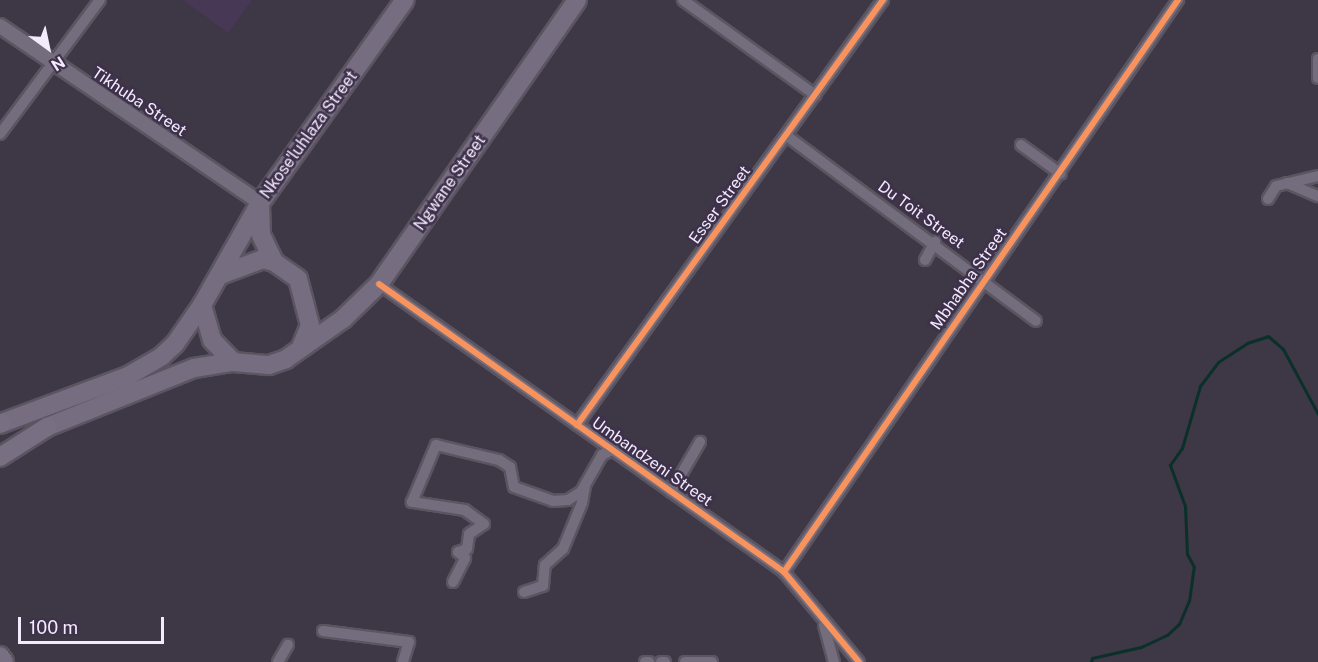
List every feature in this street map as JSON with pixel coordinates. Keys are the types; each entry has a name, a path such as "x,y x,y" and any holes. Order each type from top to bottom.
{"highway":[{"path":"0,442 47,427"},
{"path":"0,457 47,427"}],"main road":[{"name":"Nkose'luhlaza Street","path":"220,275 260,203 405,0"},
{"name":"Ngwane Street","path":"302,345 343,319 379,285 577,0"},
{"path":"47,427 194,368 233,362 269,365 286,359 302,345 310,325 305,296 298,279 274,262 261,235 260,203"},
{"path":"1,424 149,365 175,344 220,275 250,262 274,262"},
{"path":"202,305 212,340 233,362"}],"street":[{"path":"0,134 100,0"},
{"path":"683,0 815,95"},
{"name":"Esser Street","path":"577,425 883,0"},
{"name":"Mbhabha Street","path":"783,572 984,281 1061,174 1178,1"},
{"name":"Tikhuba Street","path":"0,26 260,203"},
{"path":"1318,59 1318,78"},
{"name":"Du Toit Street","path":"787,136 935,242 1036,321"},
{"path":"1021,145 1061,174"},
{"path":"1268,199 1276,186 1318,176"},
{"path":"1287,182 1318,196"},
{"path":"925,260 935,242"},
{"name":"Umbandzeni Street","path":"379,285 783,572 859,662"},
{"path":"671,492 700,442"},
{"path":"453,582 465,558 458,552 467,549 469,534 484,524 465,510 412,502 436,445 499,460 510,467 514,487 553,501 568,500 585,485 602,455 612,450"},
{"path":"524,592 543,586 545,565 563,549 582,503 585,485"},
{"path":"822,620 834,662"},
{"path":"323,631 409,642 403,662"},
{"path":"278,662 288,645"},
{"path":"685,662 712,662"}],"shaded area":[{"path":"183,0 252,0 228,33"}],"waterway":[{"path":"1091,662 1092,658 1141,647 1167,635 1179,624 1189,601 1194,567 1187,554 1185,506 1170,465 1182,448 1200,386 1218,362 1247,343 1268,336 1283,349 1318,414"}],"cycle path":[{"path":"577,425 883,0"},
{"path":"784,572 1178,0"},
{"path":"379,284 784,572 859,662"}]}
